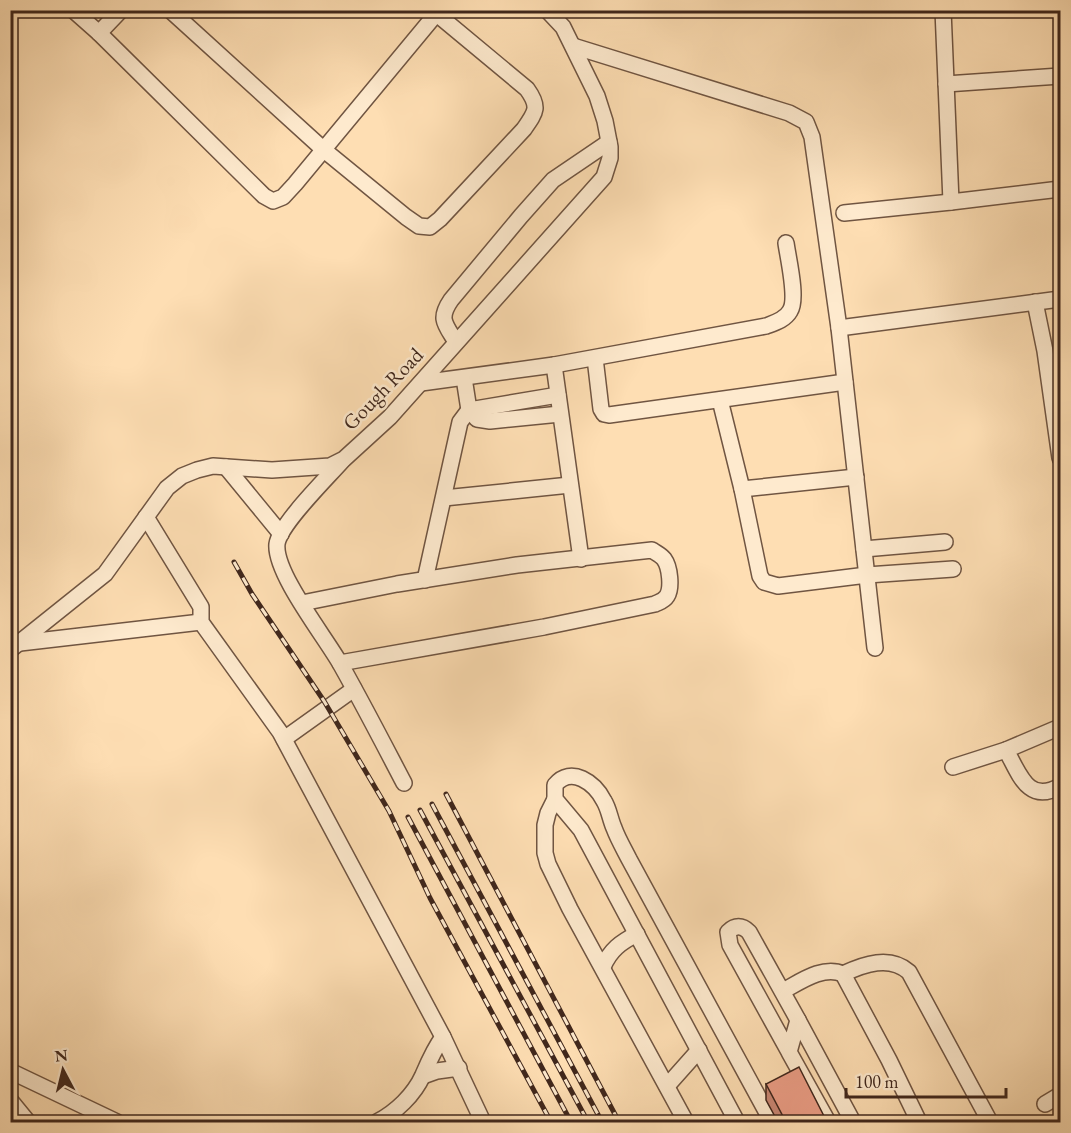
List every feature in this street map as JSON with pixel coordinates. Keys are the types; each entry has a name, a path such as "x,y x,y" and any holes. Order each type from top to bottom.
{"street":[{"path":"73,10 264,196 273,201 283,197 324,150 434,12 526,89 534,99 536,106 524,129 441,219 430,227 419,226 406,218 324,150 170,10"},
{"path":"99,33 121,10"},
{"name":"Gough Road","path":"15,647 105,574 167,488 183,476 213,466 273,470 330,466 344,459 390,417 604,177 610,158 609,142 597,96 563,27 548,10"},
{"path":"943,10 951,202"},
{"path":"573,46 789,113 806,122 812,137 839,328 875,648"},
{"path":"946,84 1060,76"},
{"path":"456,342 443,320 444,311 451,300 553,180 609,142"},
{"path":"844,213 1060,189"},
{"path":"421,383 554,365 766,326 783,319 791,311 794,301 786,243"},
{"path":"839,328 1060,299"},
{"path":"1035,302 1045,351 1060,458"},
{"path":"595,358 601,408 604,414 615,415 845,382"},
{"path":"554,365 581,559"},
{"path":"464,378 469,410 477,419 484,422 560,414"},
{"path":"425,580 460,422 469,410 558,395"},
{"path":"720,400 760,576 764,582 778,586 867,575 953,569"},
{"path":"344,459 296,513 281,534 277,552 281,566 340,663 404,783"},
{"path":"226,467 281,534"},
{"path":"742,489 856,477"},
{"path":"444,498 570,485"},
{"path":"146,517 201,607 201,622 284,739 443,1037 483,1122"},
{"path":"864,549 945,542"},
{"path":"302,603 517,565 652,550 663,558 667,565 668,596 662,601 544,627 340,663"},
{"path":"15,647 201,622"},
{"path":"284,739 354,689"},
{"path":"953,767 1006,750 1060,727"},
{"path":"1006,750 1023,781 1031,789 1041,793 1051,792 1060,786"},
{"path":"686,1122 570,909 548,864 545,853 545,825 555,799 555,784 558,780 573,775 589,784 605,802 628,859 772,1122"},
{"path":"555,799 581,830 737,1122"},
{"path":"828,1122 730,945 728,935 731,929 739,926 749,932 853,1122"},
{"path":"603,967 610,953 637,934"},
{"path":"843,974 876,962 898,965 909,972 990,1122"},
{"path":"783,991 826,971 843,974 919,1122"},
{"path":"789,1052 798,1020"},
{"path":"376,1122 401,1106 423,1076 433,1049 443,1037"},
{"path":"667,1086 699,1050"},
{"path":"423,1076 437,1071 459,1068"},
{"path":"10,1071 117,1122"},
{"path":"1045,1104 1060,1095"},
{"path":"10,1100 28,1122"}],"building":[{"path":"799,1067 827,1122 786,1122 766,1084"}],"railway":[{"path":"234,562 252,594 324,701 389,811 430,898 551,1122"},
{"path":"446,794 619,1122"},
{"path":"432,804 602,1122"},
{"path":"420,810 588,1122"},
{"path":"408,817 571,1122"}]}
